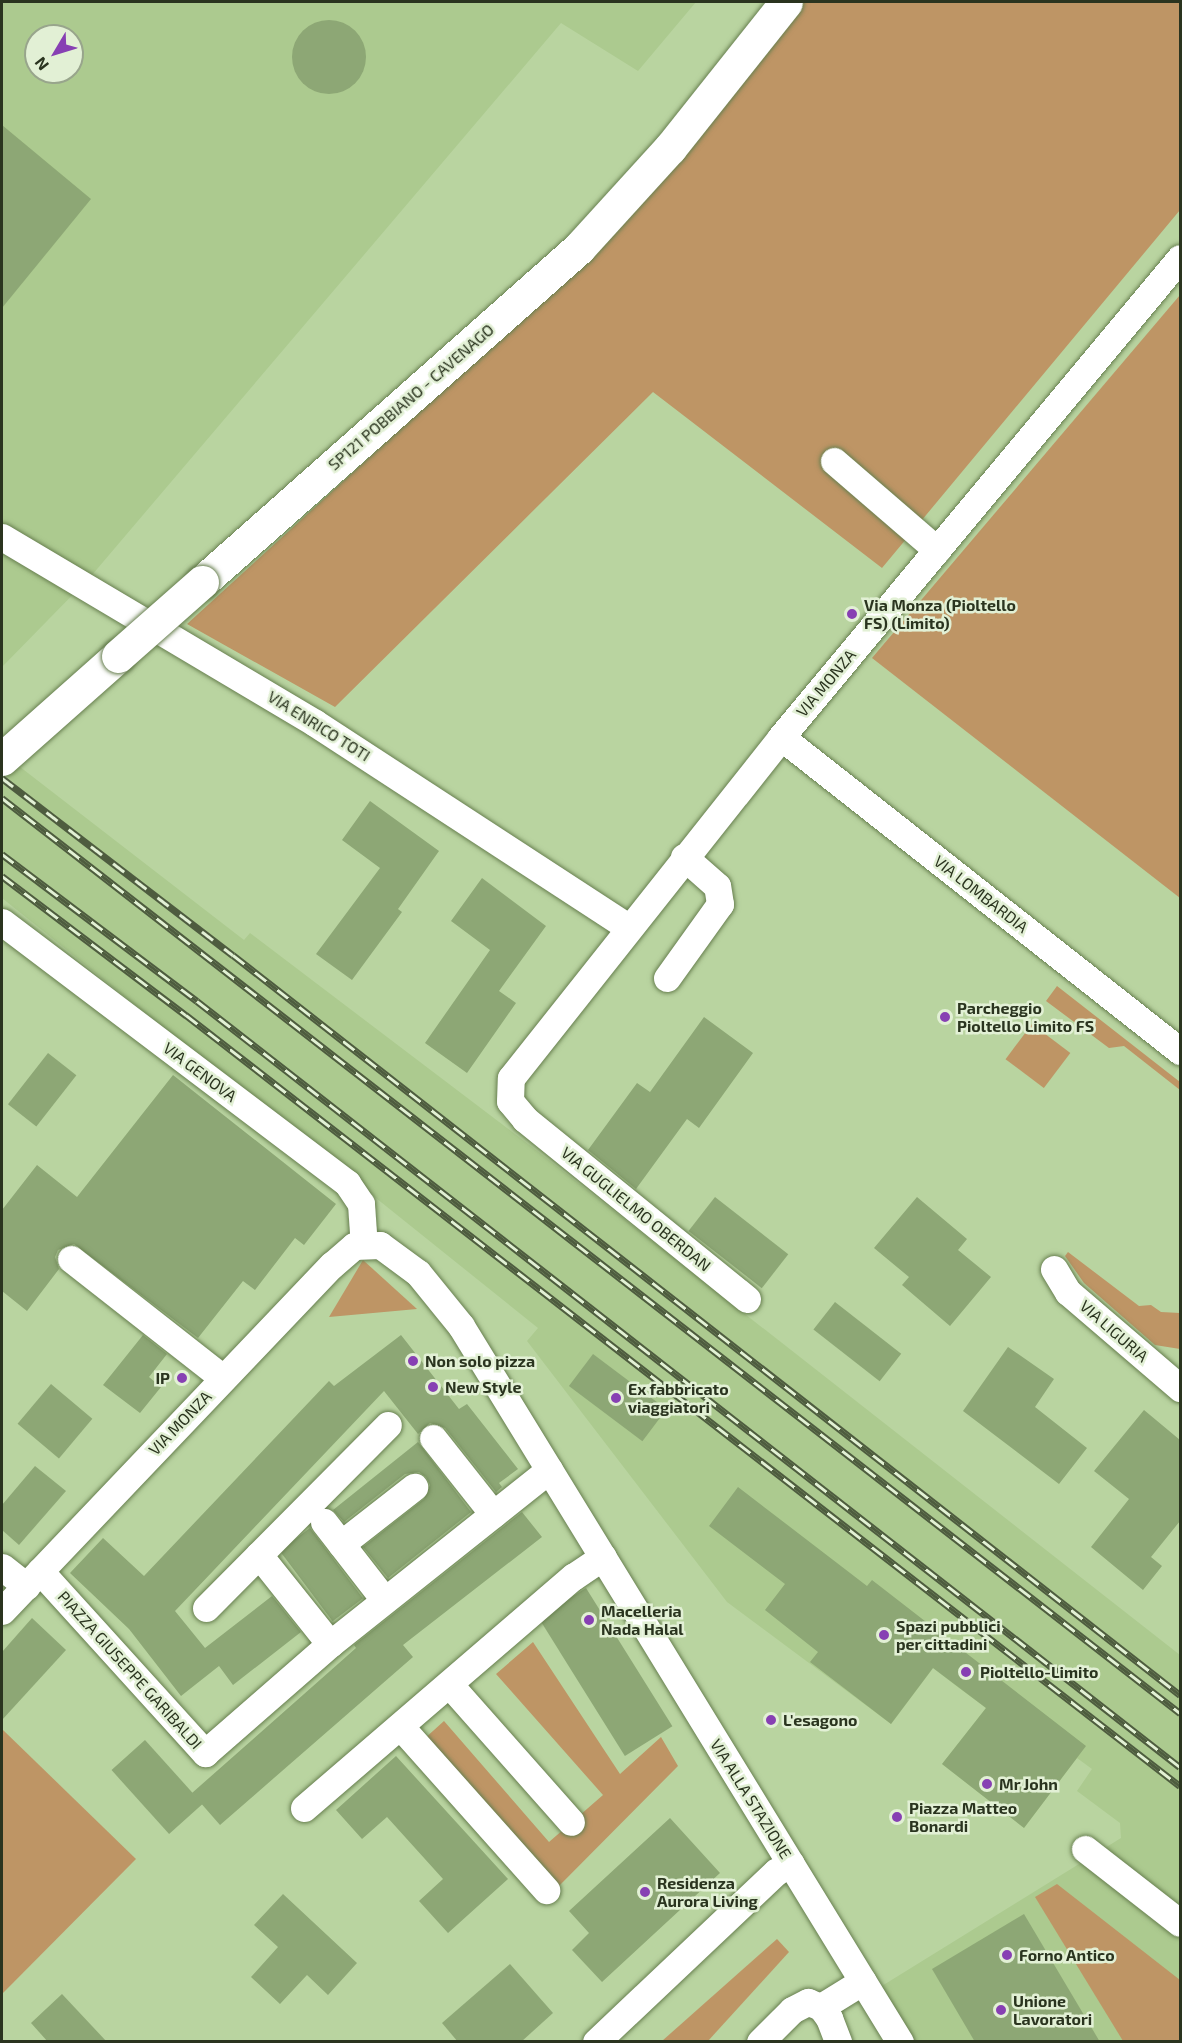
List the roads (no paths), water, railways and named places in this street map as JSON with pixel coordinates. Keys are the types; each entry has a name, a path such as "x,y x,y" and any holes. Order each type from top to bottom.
{"main road":[{"name":"SP121 POBBIANO - CAVENAGO","path":"2,759 579,248 670,148 786,2"}],"street":[{"name":"VIA MONZA","path":"525,1119 510,1101 511,1078 781,736 1180,258"},
{"path":"834,461 937,550"},
{"name":"VIA ENRICO TOTI","path":"2,537 315,723 628,927"},
{"name":"VIA LOMBARDIA","path":"781,736 1180,1051"},
{"path":"667,978 720,904 717,885 684,857"},
{"name":"VIA GENOVA","path":"2,922 347,1183 361,1204 364,1243"},
{"name":"VIA GUGLIELMO OBERDAN","path":"525,1119 747,1299"},
{"name":"VIA MONZA","path":"2,1611 332,1265 354,1246 364,1243"},
{"name":"VIA ALLA STAZIONE","path":"364,1243 380,1245 396,1254 437,1293 603,1557 900,2042"},
{"path":"71,1259 223,1378"},
{"name":"VIA LIGURIA","path":"1054,1269 1068,1292 1180,1388"},
{"path":"206,1608 388,1425"},
{"path":"433,1438 493,1514"},
{"name":"PIAZZA GIUSEPPE GARIBALDI","path":"33,1579 205,1753 377,1603 549,1470"},
{"path":"341,1544 414,1487"},
{"path":"324,1522 341,1544 377,1603"},
{"path":"259,1555 330,1644"},
{"path":"304,1808 573,1577 603,1557"},
{"path":"2,1566 33,1579"},
{"path":"449,1684 571,1822"},
{"path":"400,1726 546,1890"},
{"path":"1085,1849 1180,1923"},
{"path":"596,2042 776,1872 791,1863"},
{"path":"821,2007 863,1981"},
{"path":"760,2042 800,2004 808,2002 821,2007 838,2042"}],"railway":[{"path":"2,778 233,955 1180,1695"},
{"path":"2,798 1180,1713"},
{"path":"2,854 197,1001 1180,1767"},
{"path":"2,876 186,1015 1180,1786"}],"place":[{"name":"Via Monza (Pioltello FS) (Limito)","path":"852,614"},
{"name":"Parcheggio Pioltello Limito FS","path":"945,1017"},
{"name":"Non solo pizza","path":"413,1361"},
{"name":"IP","path":"182,1378"},
{"name":"New Style","path":"433,1387"},
{"name":"Ex fabbricato viaggiatori","path":"616,1398"},
{"name":"Macelleria Nada Halal","path":"589,1620"},
{"name":"Spazi pubblici per cittadini","path":"884,1635"},
{"name":"Pioltello-Limito","path":"966,1672"},
{"name":"L'esagono","path":"771,1720"},
{"name":"Mr John","path":"987,1784"},
{"name":"Piazza Matteo Bonardi","path":"897,1817"},
{"name":"Residenza Aurora Living","path":"645,1892"},
{"name":"Forno Antico","path":"1007,1955"},
{"name":"Unione Lavoratori","path":"1001,2010"}]}
